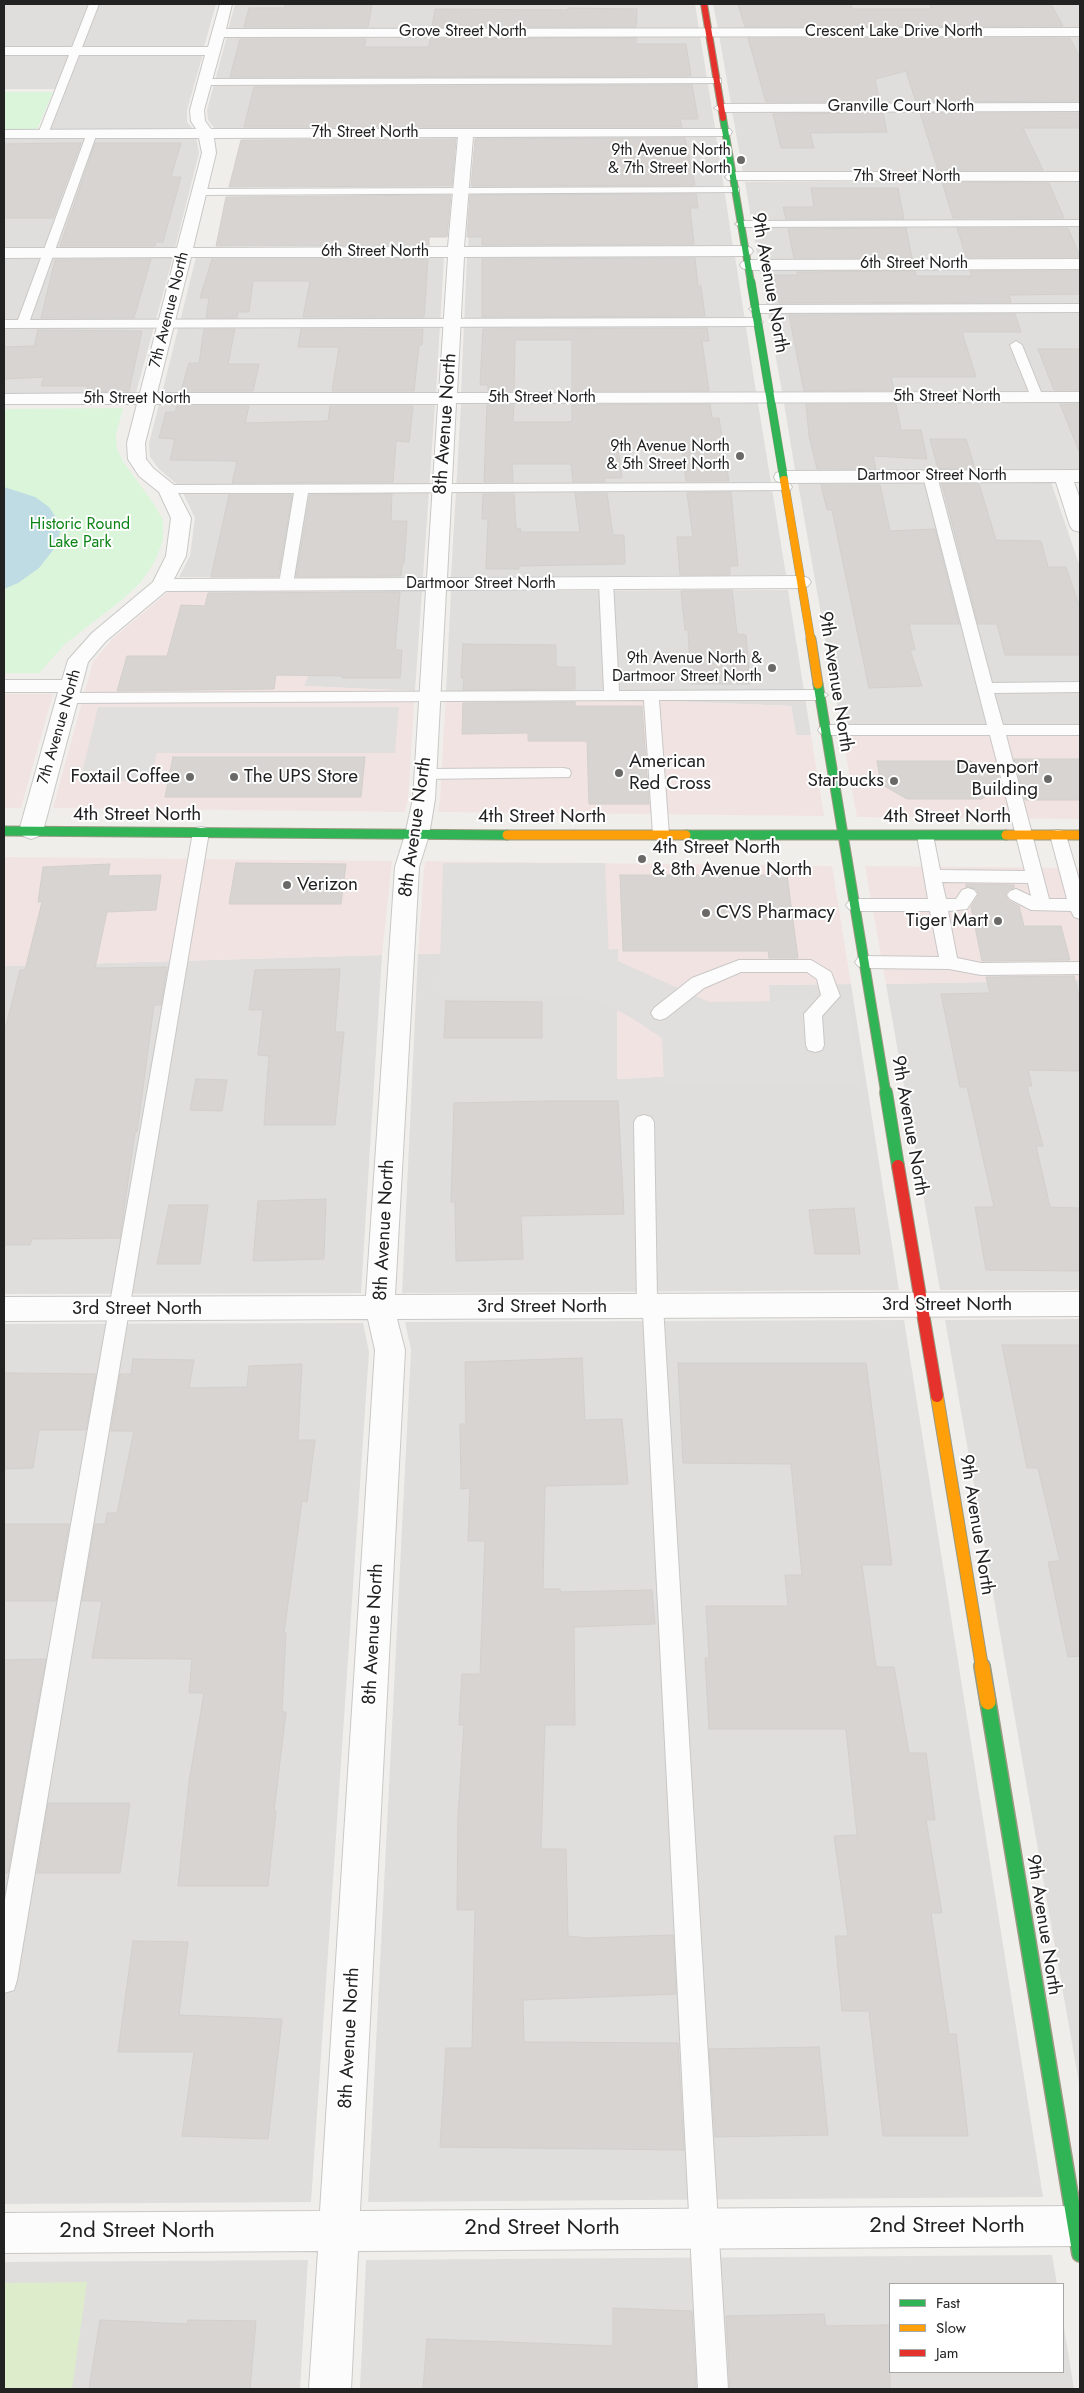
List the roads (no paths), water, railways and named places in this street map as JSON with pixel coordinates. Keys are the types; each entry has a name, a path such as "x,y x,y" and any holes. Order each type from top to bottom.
{"street":[{"name":"7th Avenue North","path":"31,831 78,660 99,637 161,584 176,556 181,518 167,489 146,472 137,459 136,443 186,253 209,153 206,133 198,121 197,110 226,4"},
{"name":"9th Avenue North","path":"704,4 1079,2235"},
{"name":"Grove Street North","path":"218,33 709,32"},
{"name":"Crescent Lake Drive North","path":"709,32 1080,32"},
{"path":"4,51 213,50"},
{"name":"Granville Court North","path":"721,108 1080,107"},
{"name":"7th Street North","path":"4,134 726,132"},
{"name":"8th Avenue North","path":"330,2389 390,1350 380,1308 406,876 424,799 441,488 456,252 466,133"},
{"name":"7th Street North","path":"734,184 1080,177"},
{"name":"6th Street North","path":"4,253 456,252 1080,264"},
{"name":"5th Street North","path":"4,400 1080,396"},
{"name":"Dartmoor Street North","path":"784,482 930,476 1071,476"},
{"path":"1071,476 1080,526"},
{"name":"Dartmoor Street North","path":"161,584 801,582"},
{"path":"4,686 69,692"},
{"name":"4th Street North","path":"4,832 417,835 1080,835"},
{"name":"3rd Street North","path":"4,1309 1080,1304"},
{"name":"2nd Street North","path":"4,2233 705,2228 1079,2235"}],"lane":[{"path":"43,134 74,50 94,4"},
{"path":"204,82 717,81"},
{"path":"23,324 92,134"},
{"path":"200,192 461,191 734,184"},
{"path":"741,224 1080,223"},
{"path":"755,309 1080,308"},
{"path":"4,324 758,322"},
{"path":"1016,345 1037,397"},
{"path":"930,476 1035,877 1028,905 1079,909 1058,835"},
{"path":"167,489 441,488 784,482"},
{"path":"286,584 302,489"},
{"path":"606,583 612,696"},
{"path":"985,688 1080,687"},
{"path":"69,692 430,696 820,695"},
{"path":"651,696 661,835"},
{"path":"826,730 1080,730"},
{"path":"426,774 562,773"},
{"path":"4,1980 201,832"},
{"path":"925,835 949,963"},
{"path":"933,876 1035,877"},
{"path":"855,905 967,905"},
{"path":"864,962 949,963 981,969 1080,968"},
{"path":"660,1013 698,983 739,966 811,966 825,976 831,996 813,1014 815,1045"},
{"path":"644,1122 650,1306 714,2389"}],"water":[{"path":"4,487 35,497 49,507 57,519 60,532 57,545 39,568 18,583 4,589"}],"place":[{"name":"9th Avenue North & 7th Street North","path":"741,160"},
{"name":"9th Avenue North & 5th Street North","path":"740,456"},
{"name":"9th Avenue North & Dartmoor Street North","path":"772,668"},
{"name":"American Red Cross","path":"619,773"},
{"name":"Foxtail Coffee","path":"190,777"},
{"name":"The UPS Store","path":"234,777"},
{"name":"Davenport Building","path":"1048,779"},
{"name":"Starbucks","path":"894,781"},
{"name":"4th Street North & 8th Avenue North","path":"642,859"},
{"name":"Verizon","path":"287,885"},
{"name":"CVS Pharmacy","path":"706,913"},
{"name":"Tiger Mart","path":"998,921"}],"park label":[{"name":"Historic Round Lake Park","path":"80,534"}]}
